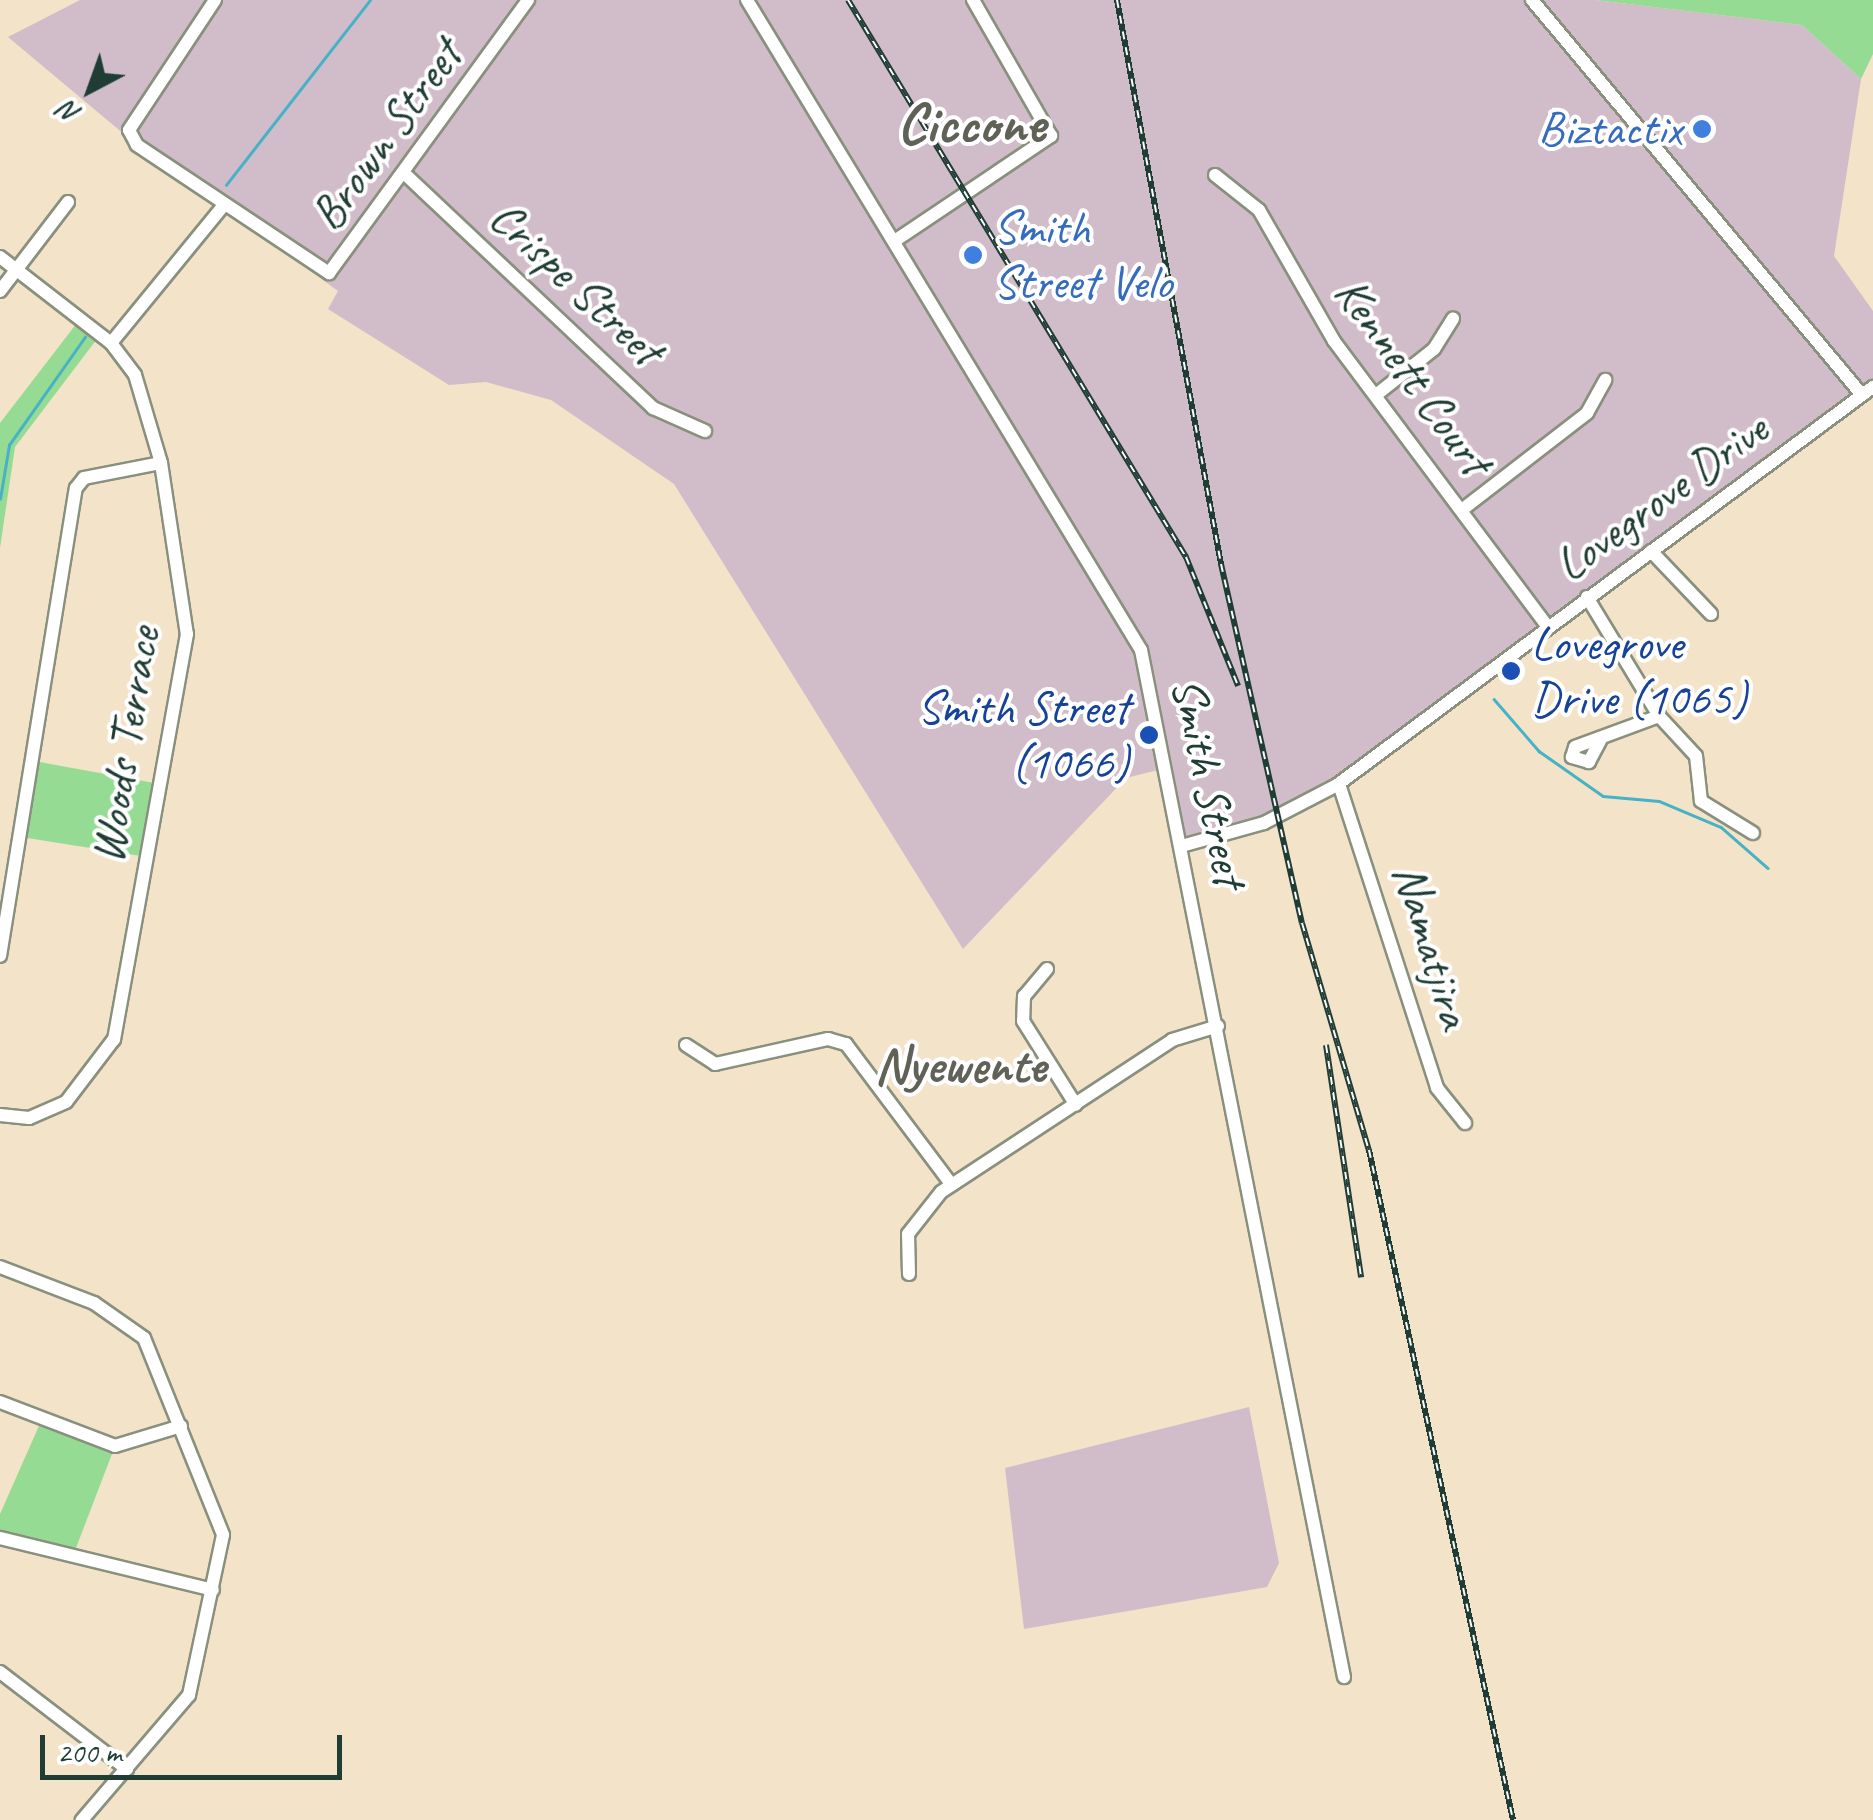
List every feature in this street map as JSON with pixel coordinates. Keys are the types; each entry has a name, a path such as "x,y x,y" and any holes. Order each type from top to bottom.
{"street":[{"name":"Brown Street","path":"215,0 129,130 137,145 328,274 406,175 528,0"},
{"name":"Smith Street","path":"747,0 1132,629 1184,844 1344,1677"},
{"path":"896,240 1051,136 973,0"},
{"path":"1532,0 1867,391"},
{"name":"Crispe Street","path":"406,175 653,408 705,431"},
{"name":"Kennett Court","path":"1215,175 1259,210 1376,395 1548,627"},
{"path":"0,291 68,202"},
{"path":"112,343 223,206"},
{"name":"Woods Terrace","path":"0,257 112,343 148,404 161,462 187,634 114,1039 66,1102 30,1118 0,1115"},
{"path":"1376,395 1434,349 1452,318"},
{"path":"1462,508 1588,412 1606,380"},
{"name":"Lovegrove Drive","path":"1184,844 1264,824 1339,784 1867,391"},
{"path":"0,956 76,488 84,478 161,462"},
{"path":"1651,550 1711,614"},
{"path":"1588,597 1659,716 1696,756 1701,801 1753,833"},
{"path":"1600,741 1659,716"},
{"name":"Namatjira","path":"1339,784 1437,1088 1465,1123"},
{"path":"1047,970 1024,996 1023,1021 1076,1105"},
{"path":"909,1274 905,1247 915,1220 952,1184 1172,1040 1218,1026"},
{"path":"686,1045 715,1064 840,1041 862,1057 952,1184"},
{"path":"0,1267 133,1328 160,1362 223,1536 189,1695 82,1820"},
{"path":"0,1402 115,1446 181,1426"},
{"path":"0,1538 213,1590"},
{"path":"0,1672 127,1768"}],"shaded area":[{"path":"80,0 1595,0 1802,25 1861,79 1834,256 1873,311 1873,387 1316,798 1185,845 1170,767 1126,778 963,949 674,484 551,400 486,382 449,385 328,309 338,291 137,145 8,37"},
{"path":"1249,1407 1279,1563 1267,1587 1024,1629 1005,1468"}],"green space":[{"path":"1595,0 1873,0 1873,54 1861,79 1802,25"},
{"path":"80,319 100,335 15,447 0,548 0,423"},
{"path":"34,761 160,784 147,857 21,837"},
{"path":"42,1419 115,1446 71,1561 0,1538 0,1514"}],"waterway":[{"path":"226,185 370,0"},
{"path":"0,499 9,445 85,337"},
{"path":"1494,699 1539,751 1603,796 1659,801 1721,827 1768,868"}],"railway":[{"path":"848,0 1186,557 1238,686"},
{"path":"1117,0 1221,564 1302,923 1369,1150 1513,1820"},
{"path":"1326,1045 1361,1277"}],"place":[{"name":"Biztactix","path":"1702,129"},
{"name":"Smith Street Velo","path":"973,255"},
{"name":"Lovegrove Drive (1065)","path":"1511,671"},
{"name":"Smith Street (1066)","path":"1149,735"}],"district":[{"name":"Ciccone","path":"971,123"},
{"name":"Nyewente","path":"960,1066"}]}
